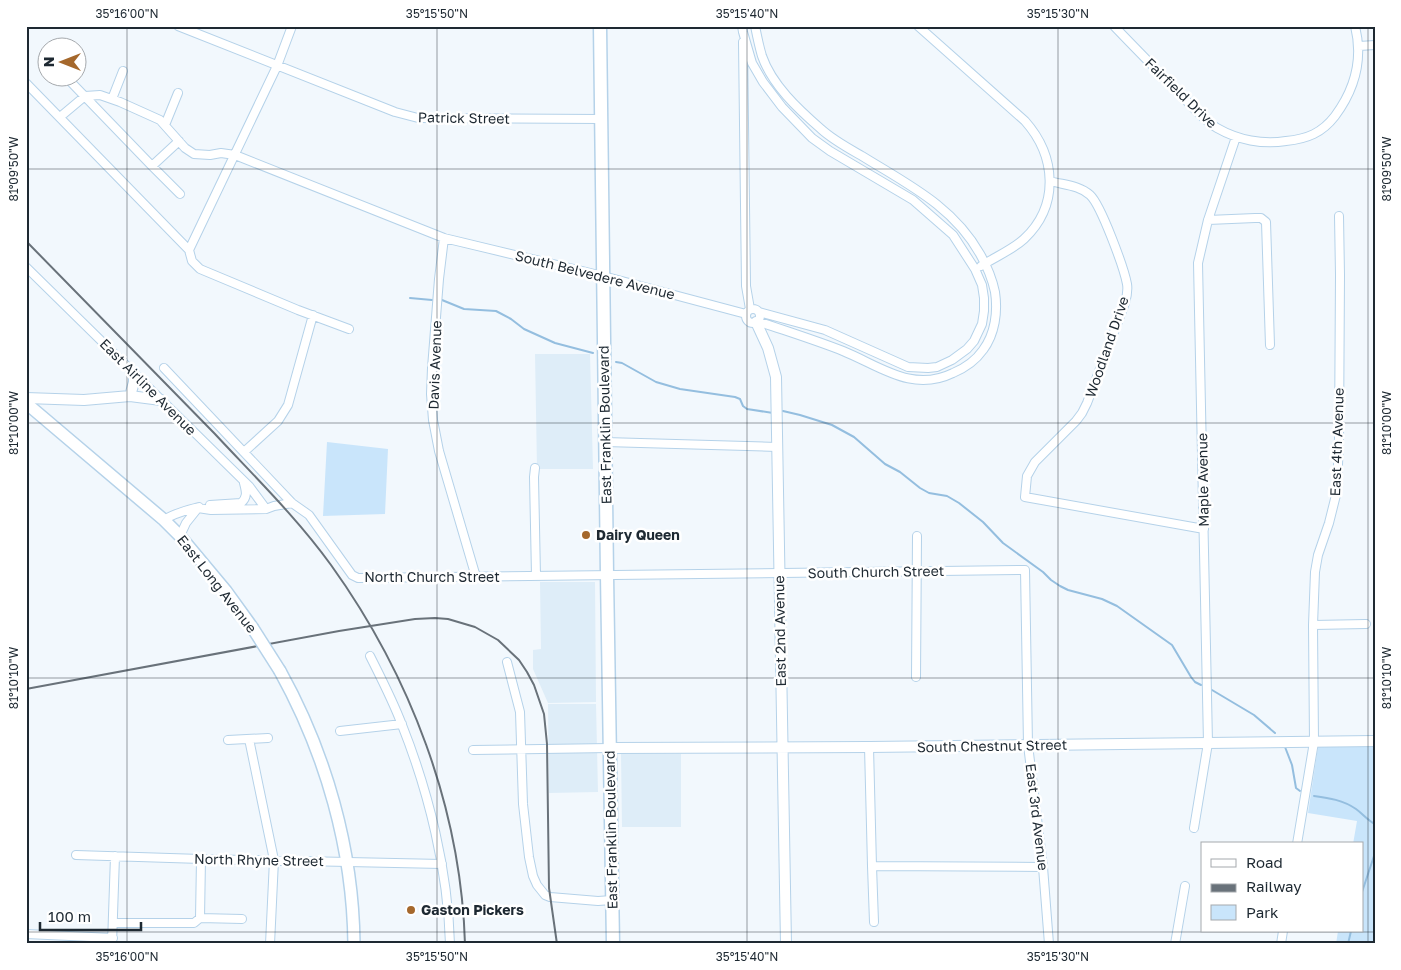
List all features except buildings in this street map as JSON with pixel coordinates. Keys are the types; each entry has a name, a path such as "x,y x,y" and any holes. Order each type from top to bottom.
{"main road":[{"name":"East Franklin Boulevard","path":"600,26 613,944"},
{"name":"East Long Avenue","path":"26,403 164,520 180,536 226,591 280,671 301,710 325,770 347,862 352,895 354,944"}],"street":[{"name":"Patrick Street","path":"178,26 395,112 418,118 601,119"},
{"path":"189,250 277,66 292,26"},
{"path":"755,26 766,65 774,79 791,99 830,136 939,205 955,220 968,236 985,263 992,279 996,300 996,316 991,335 984,348 973,360 959,370 942,378 923,380 903,378 884,371 844,352 757,318"},
{"path":"918,26 1025,121 1040,141 1046,155 1050,180 1049,196 1044,212 1032,230 1019,243 975,269"},
{"name":"Fairfield Drive","path":"1114,26 1195,110 1215,127 1236,137 1264,143 1275,143 1307,137 1321,130 1333,119 1350,91 1356,71 1359,46 1355,26"},
{"path":"743,28 752,63 757,72 769,90 797,123 830,151 921,207 953,235 975,269 982,285 984,298 982,324 974,341 952,360 936,367 908,367 824,330 757,318"},
{"path":"743,28 746,286 748,312 746,319 754,323 757,318"},
{"path":"1359,46 1375,46"},
{"path":"112,99 123,71"},
{"path":"26,82 189,250 192,261 200,270 349,329"},
{"path":"77,88 180,194"},
{"path":"165,125 178,93"},
{"path":"60,117 85,96 100,95 160,120 184,148 194,154 235,155"},
{"name":"Maple Avenue","path":"1194,828 1208,743 1198,263 1208,220 1236,137"},
{"path":"152,166 179,141"},
{"name":"South Belvedere Avenue","path":"235,155 444,238 748,312 754,309 757,318"},
{"name":"Woodland Drive","path":"1050,180 1082,190 1094,199 1104,218 1124,272 1127,293 1125,303 1087,403 1076,420 1035,462 1027,476 1025,497 1204,529"},
{"name":"East 4th Avenue","path":"1297,842 1314,742 1313,588 1316,564 1337,492 1339,438 1339,216"},
{"path":"1208,220 1261,218 1266,222 1270,345"},
{"name":"Davis Avenue","path":"444,238 439,279 431,394 439,451 476,577"},
{"name":"East Airline Avenue","path":"26,267 243,481 266,509"},
{"path":"244,452 278,421 288,405 312,315"},
{"name":"East 2nd Avenue","path":"757,318 776,377 786,944"},
{"name":"East Airline Avenue","path":"164,368 292,503"},
{"path":"130,396 134,382 134,373"},
{"path":"26,398 84,400 130,396 161,400"},
{"path":"26,414 42,415"},
{"path":"605,442 777,447"},
{"path":"535,468 536,576"},
{"path":"180,536 186,522 202,505 241,503 247,493 243,481"},
{"path":"164,520 191,508 211,510 266,509 292,503"},
{"name":"North Church Street","path":"292,503 309,515 352,575 358,578 607,576"},
{"path":"916,677 917,536"},
{"name":"South Church Street","path":"607,576 779,572 1025,570"},
{"name":"East 3rd Avenue","path":"1025,570 1028,746 1043,867 1049,944"},
{"path":"1313,625 1366,624"},
{"path":"370,656 402,724 424,790 442,864 450,944"},
{"path":"507,662 520,712 524,813 529,857 536,885 545,895 550,897 598,901 612,900"},
{"path":"340,731 402,724"},
{"path":"228,740 268,738"},
{"path":"249,739 274,860 270,944"},
{"name":"South Chestnut Street","path":"610,748 1028,746 1375,741"},
{"path":"869,747 874,922"},
{"path":"474,750 610,748"},
{"name":"North Rhyne Street","path":"76,854 201,859 442,864"},
{"path":"26,934 112,941 115,856"},
{"path":"200,918 201,859"},
{"path":"872,866 1043,867"},
{"path":"1175,944 1185,886"},
{"path":"112,923 194,923 200,918 242,919"}],"shaded area":[{"path":"535,354 590,354 593,469 537,469"},
{"path":"540,582 595,582 596,702 548,703 533,669 533,650 541,649"},
{"path":"548,704 596,704 598,792 549,793"},
{"path":"621,754 681,754 681,827 622,827"}],"green space":[{"path":"327,442 388,449 385,514 323,516"},
{"path":"1318,747 1375,747 1375,944 1336,944 1338,932 1364,932 1364,842 1353,842 1357,821 1308,813"}],"waterway":[{"path":"410,298 432,300"},
{"path":"442,300 464,309 496,311 524,329 555,343 593,353"},
{"path":"616,362 622,363 656,382 680,389 735,397 740,399 743,406 747,409 773,413"},
{"path":"783,411 832,425 854,437 885,464 900,472 920,488 929,493 947,496 959,503 983,522 1003,543 1060,586 1102,599 1117,606 1172,645 1191,677 1201,685"},
{"path":"1212,690 1254,715 1275,733"},
{"path":"1285,747 1292,765 1296,788 1300,791"},
{"path":"1314,796 1346,803 1375,824"},
{"path":"1364,886 1375,853"},
{"path":"1348,944 1351,932"}],"railway":[{"path":"26,241 275,498 318,548 359,607 385,651 407,697 442,793 461,893 465,944"},
{"path":"26,689 339,631 415,619 448,619 475,627 498,640 519,660 534,685 544,714 547,744 549,888 557,944"}],"place":[{"name":"Dairy Queen","path":"586,535"},
{"name":"Gaston Pickers","path":"411,910"}]}
